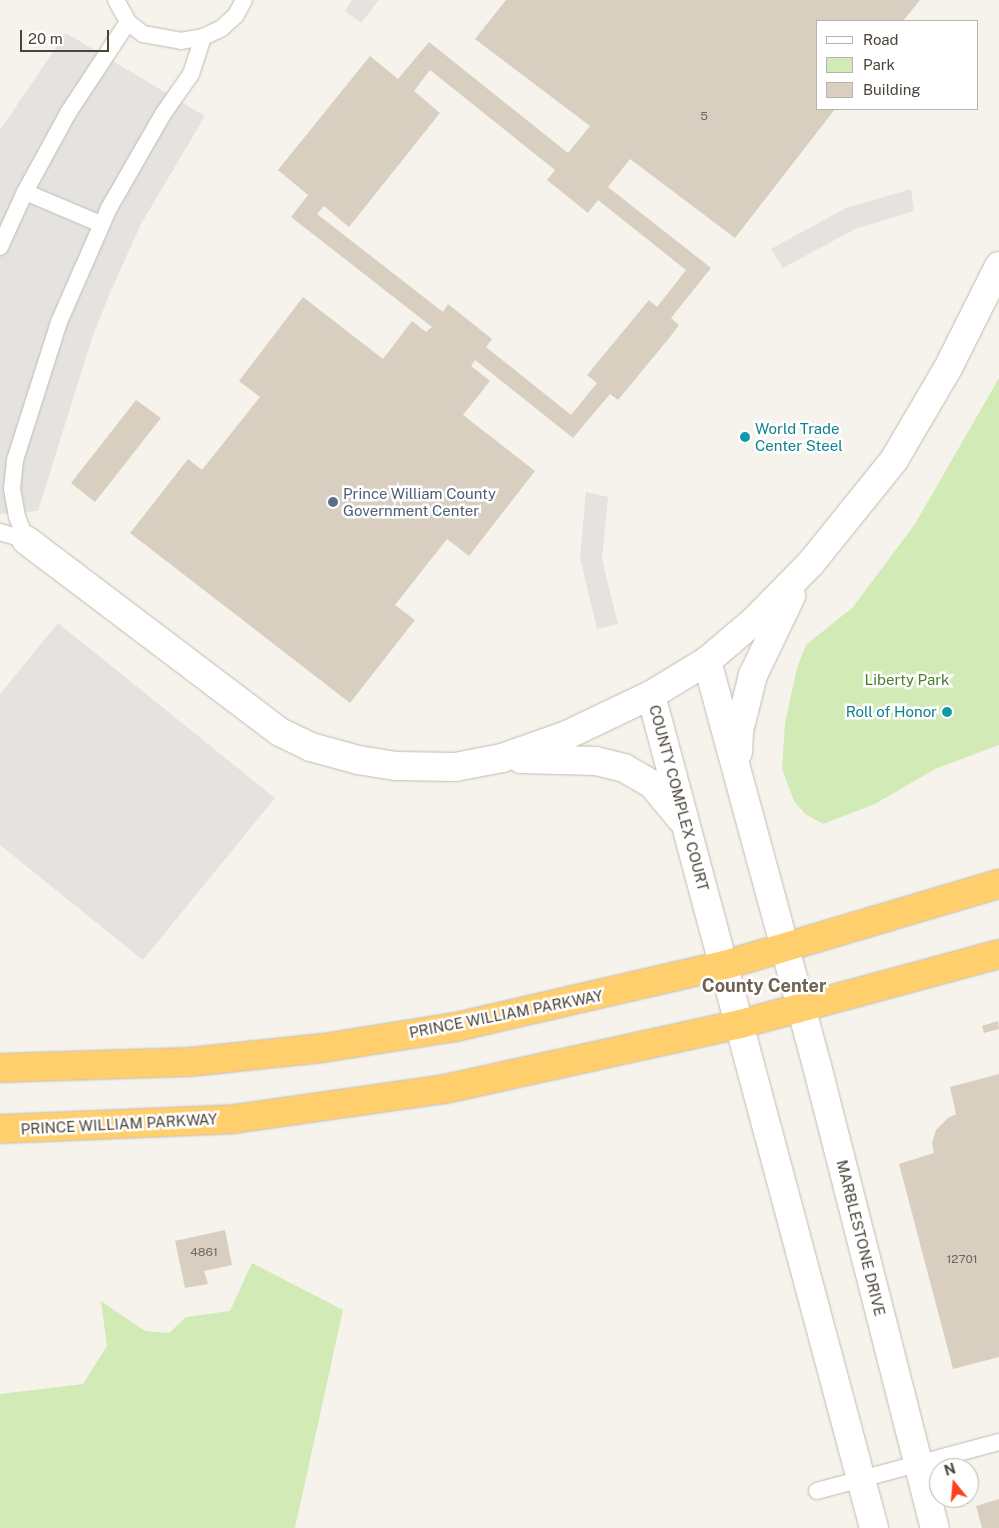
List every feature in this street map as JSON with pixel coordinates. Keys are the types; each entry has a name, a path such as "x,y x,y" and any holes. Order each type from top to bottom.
{"highway":[{"name":"PRINCE WILLIAM PARKWAY","path":"0,1068 190,1062 323,1048 456,1027 549,1008 725,965 999,884"},
{"name":"PRINCE WILLIAM PARKWAY","path":"0,1128 154,1124 320,1109 567,1065 740,1024 999,954"}],"street":[{"name":"COUNTY COMPLEX COURT","path":"725,965 651,695 707,661 811,563 894,460 948,368 999,266"},
{"path":"26,540 280,732 311,746 358,760 397,766 455,767 502,758 567,736 651,695"},
{"path":"742,792 738,756 739,731 753,675 777,620 811,563"},
{"path":"707,661 786,948"},
{"path":"502,758 596,761 624,768 653,786 687,827"},
{"name":"MARBLESTONE DRIVE","path":"786,948 935,1528"},
{"path":"725,965 874,1528"}],"lane":[{"path":"116,0 128,22 143,34 162,40 181,41 203,37 222,28 236,15 244,0"},
{"path":"0,247 25,192 68,113 128,22"},
{"path":"26,540 16,517 12,489 16,460 59,322 101,224 134,162 191,74 203,37"},
{"path":"25,192 101,224"},
{"path":"0,532 26,540"},
{"path":"817,1491 999,1442"}],"green space":[{"name":"Liberty Park","path":"999,378 999,745 935,769 875,804 823,824 805,814 794,801 782,769 785,723 797,668 806,645 853,607 915,524"},
{"path":"252,1263 343,1310 295,1528 0,1528 0,1394 83,1384 107,1346 101,1301 145,1331 169,1333 186,1317 230,1311"}],"shaded area":[{"path":"352,0 379,0 361,23 345,11"},
{"path":"66,33 205,116 141,224 109,295 92,338 38,511 0,514 0,130"},
{"path":"911,189 914,211 855,229 783,268 771,249 846,208"},
{"path":"586,492 608,497 602,559 618,624 597,629 580,558"},
{"path":"58,623 275,798 143,960 0,845 0,694"}],"building":[{"path":"506,0 920,0 904,20 816,20 816,110 834,110 735,238 630,159 608,187 711,268 671,318 679,325 670,337 618,400 610,394 573,438 475,360 471,366 490,381 463,415 535,471 469,556 447,539 395,605 415,620 350,703 130,533 188,459 202,470 260,397 239,381 303,297 383,359 412,321 426,332 432,327 291,217 308,195 278,170 370,56 398,79 429,42 568,153 590,126 475,39","holes":["430,70 555,170 547,180 588,213 598,200 686,270 657,307 649,300 587,375 597,383 571,415 486,347 492,339 448,304 443,312 317,214 324,206 349,227 440,113 414,91"]},
{"path":"136,400 161,418 95,502 71,483"},
{"path":"998,1021 999,1029 984,1033 982,1026"},
{"path":"999,1074 999,1357 953,1369 899,1164 934,1153 932,1143 936,1130 948,1118 956,1114 950,1087"},
{"path":"225,1230 232,1265 204,1271 208,1284 185,1288 175,1241"},
{"path":"999,1499 999,1528 982,1528 977,1508 979,1508 979,1505"}],"place":[{"name":"World Trade Center Steel","path":"745,437"},
{"name":"Prince William County Government Center","path":"333,502"},
{"name":"Roll of Honor","path":"947,712"}],"district":[{"name":"County Center","path":"764,986"}]}
